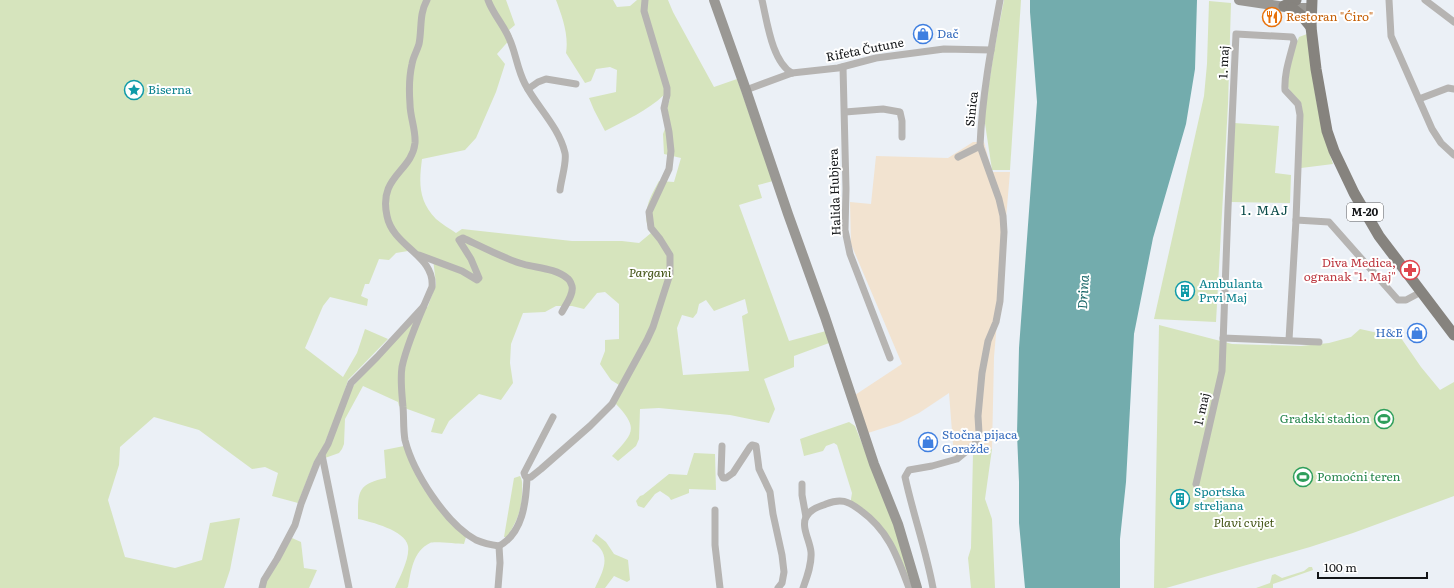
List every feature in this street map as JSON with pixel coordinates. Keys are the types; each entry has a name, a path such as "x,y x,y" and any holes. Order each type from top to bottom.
{"main road":[{"name":"M-20","path":"1312,4 1311,26 1322,106 1327,131 1334,151 1354,193 1379,236 1421,292 1453,331"},
{"path":"1291,5 1311,26"}],"street":[{"path":"427,0 420,21 419,44 412,64 410,77 410,105 415,142 412,154 390,185 385,201 387,216 392,231 404,244 418,255 462,271 477,280 479,278 471,259 459,240 463,238 522,264 539,267 558,273 567,278 572,284 572,290 562,312"},
{"path":"488,0 509,36 518,71 561,142 565,155 560,190"},
{"path":"527,478 531,477 541,469 590,426 612,404 647,340 670,274 670,255 651,228 649,212 669,170 671,151 664,108 667,95 666,88 644,12 645,0"},
{"path":"714,0 825,317 874,464 898,524 917,588"},
{"path":"762,0 770,38 780,60 787,70 792,73"},
{"name":"Sinica","path":"980,146 981,126 991,50 1000,0"},
{"path":"1239,0 1291,5 1312,4"},
{"path":"1389,0 1391,36 1432,129 1441,143 1454,155"},
{"path":"1425,0 1454,22"},
{"name":"1. maj","path":"1196,484 1222,371 1236,34 1292,37 1294,41 1286,71 1285,83 1285,90 1298,104 1300,115 1289,340"},
{"name":"Rifeta Čutune","path":"746,90 792,73 843,67 876,58 912,52 944,49 991,50"},
{"name":"Halida Hubjera","path":"843,67 846,189 845,230 850,254 890,358"},
{"path":"528,89 538,82 546,79 576,84"},
{"path":"1419,99 1448,88 1454,89"},
{"path":"845,112 883,109 900,112 902,121 902,137"},
{"path":"933,588 921,533 905,476 909,470 932,466 957,459 974,444 979,433 978,416 982,373 988,341 996,322 999,308 1004,232 1003,216 999,199 980,146 958,156"},
{"path":"1296,220 1329,222 1398,300 1406,300 1421,292"},
{"path":"418,255 426,266 433,281 402,367 401,388 405,439 415,467 438,503 464,531 476,540 499,546 513,535 524,508 527,478 524,473 553,417"},
{"path":"262,588 264,580 295,525 308,486 317,464 328,444 351,383 424,306"},
{"path":"1223,338 1319,342"},
{"path":"722,446 720,468 723,478 726,478 733,473 750,447 752,445 756,446 759,469 770,492 784,566 782,586"},
{"path":"322,455 349,588"},
{"path":"802,484 802,495 806,517 805,526 811,553 803,588"},
{"path":"806,517 811,511 832,502 842,500 850,502 875,522 887,536 896,553 909,588"},
{"path":"715,510 715,545 720,588"},
{"path":"498,588 500,563 499,546"}],"shaded area":[{"path":"973,142 984,142 992,172 1010,172 994,357 992,449 954,457 949,393 919,413 899,423 868,433 855,395 902,364 851,244 850,202 871,204 876,156 948,158"}],"green space":[{"name":"Pargani","path":"0,0 506,0 515,25 509,30 512,37 497,54 505,64 496,92 476,138 465,150 422,159 420,183 426,205 436,219 456,233 462,229 572,241 622,241 639,243 651,233 646,220 646,213 652,193 659,181 674,182 681,158 664,154 663,134 669,118 667,107 670,99 664,95 643,111 605,131 589,98 616,92 617,70 610,67 596,69 591,81 585,83 566,53 566,33 556,0 613,0 617,7 630,6 637,0 668,0 714,87 737,79 773,181 758,185 762,198 739,205 789,341 826,331 829,343 794,356 794,367 764,379 775,409 769,423 730,415 659,408 640,409 639,439 636,446 618,461 612,456 625,442 631,430 628,419 615,403 619,385 611,380 600,364 605,351 605,340 619,339 619,304 605,292 597,293 584,309 572,306 556,306 545,312 523,313 511,344 510,363 513,383 501,400 479,394 449,421 442,434 431,432 435,419 399,406 398,402 363,386 345,419 344,444 342,449 339,453 325,458 325,454 353,386 428,306 436,284 433,259 408,251 396,253 389,260 379,259 369,284 365,284 361,296 368,299 367,306 330,297 323,306 305,348 343,377 357,353 365,329 388,339 348,380 341,403 324,445 314,462 298,503 272,496 278,473 265,467 252,469 199,430 154,417 120,447 119,465 108,500 125,557 175,568 202,560 210,523 240,518 230,570 224,588 0,588","holes":["745,299 748,313 742,316 749,371 683,375 677,328 682,315 693,318 697,313 699,304 706,300 714,311"]},
{"path":"1004,0 1021,0 1010,170 992,170 984,117 994,51"},
{"path":"1209,1 1231,3 1228,104 1216,322 1154,319 1204,96 1207,64"},
{"path":"1307,34 1313,83 1323,132 1333,164 1301,168 1302,106 1289,89 1287,78 1294,48 1299,37"},
{"path":"1234,123 1279,126 1275,173 1291,175 1290,203 1231,202"},
{"name":"Plavi cvijet","path":"1159,325 1232,344 1301,346 1329,343 1351,337 1360,329 1401,338 1421,367 1440,390 1454,382 1454,496 1310,547 1166,588 1154,588"},
{"path":"849,422 855,426 891,516 914,588 886,541 874,525 850,505 852,493 837,445 834,443 826,446 823,451 804,456 800,439"},
{"path":"404,446 413,468 466,537 464,544 432,542 424,547 416,556 410,574 408,587 395,588 408,556 408,546 406,540 394,531 358,519 358,502 364,486 376,480 386,478 384,450"},
{"path":"992,449 985,499 992,519 995,588 971,588 968,558 971,548 973,453"},
{"path":"694,453 715,454 716,490 689,489 689,493 671,500 660,491 655,494 644,508 638,506 636,501 640,496 669,474 687,475"},
{"path":"520,476 522,480 522,498 520,510 511,531 507,537 504,537 514,478"},
{"path":"596,534 606,542 614,554 628,560 630,580 627,582 614,576 605,588 595,588 601,575 604,563 602,552 592,541"},
{"path":"292,538 301,542 304,568 317,570 309,588 264,588 267,580"},
{"path":"1309,567 1312,567 1313,570 1273,584 1273,588 1256,588 1270,583 1272,575 1275,574 1282,578 1304,571"}],"water":[{"name":"Drina","path":"1030,0 1197,0 1195,69 1186,124 1153,238 1134,334 1126,482 1120,539 1120,588 1025,588 1019,523 1017,434 1019,348 1037,102"}],"place":[{"name":"Restoran \"Ćiro\"","path":"1272,17"},
{"name":"Dač","path":"923,34"},
{"name":"Biserna","path":"134,90"},
{"name":"Diva Medica, ogranak \"1. Maj\"","path":"1410,270"},
{"name":"Ambulanta Prvi Maj","path":"1185,291"},
{"name":"H&E","path":"1417,333"},
{"name":"Gradski stadion","path":"1384,419"},
{"name":"Stočna pijaca Goražde","path":"928,442"},
{"name":"Pomoćni teren","path":"1303,477"},
{"name":"Sportska streljana","path":"1180,499"}],"district":[{"name":"1. MAJ","path":"1265,210"}]}
